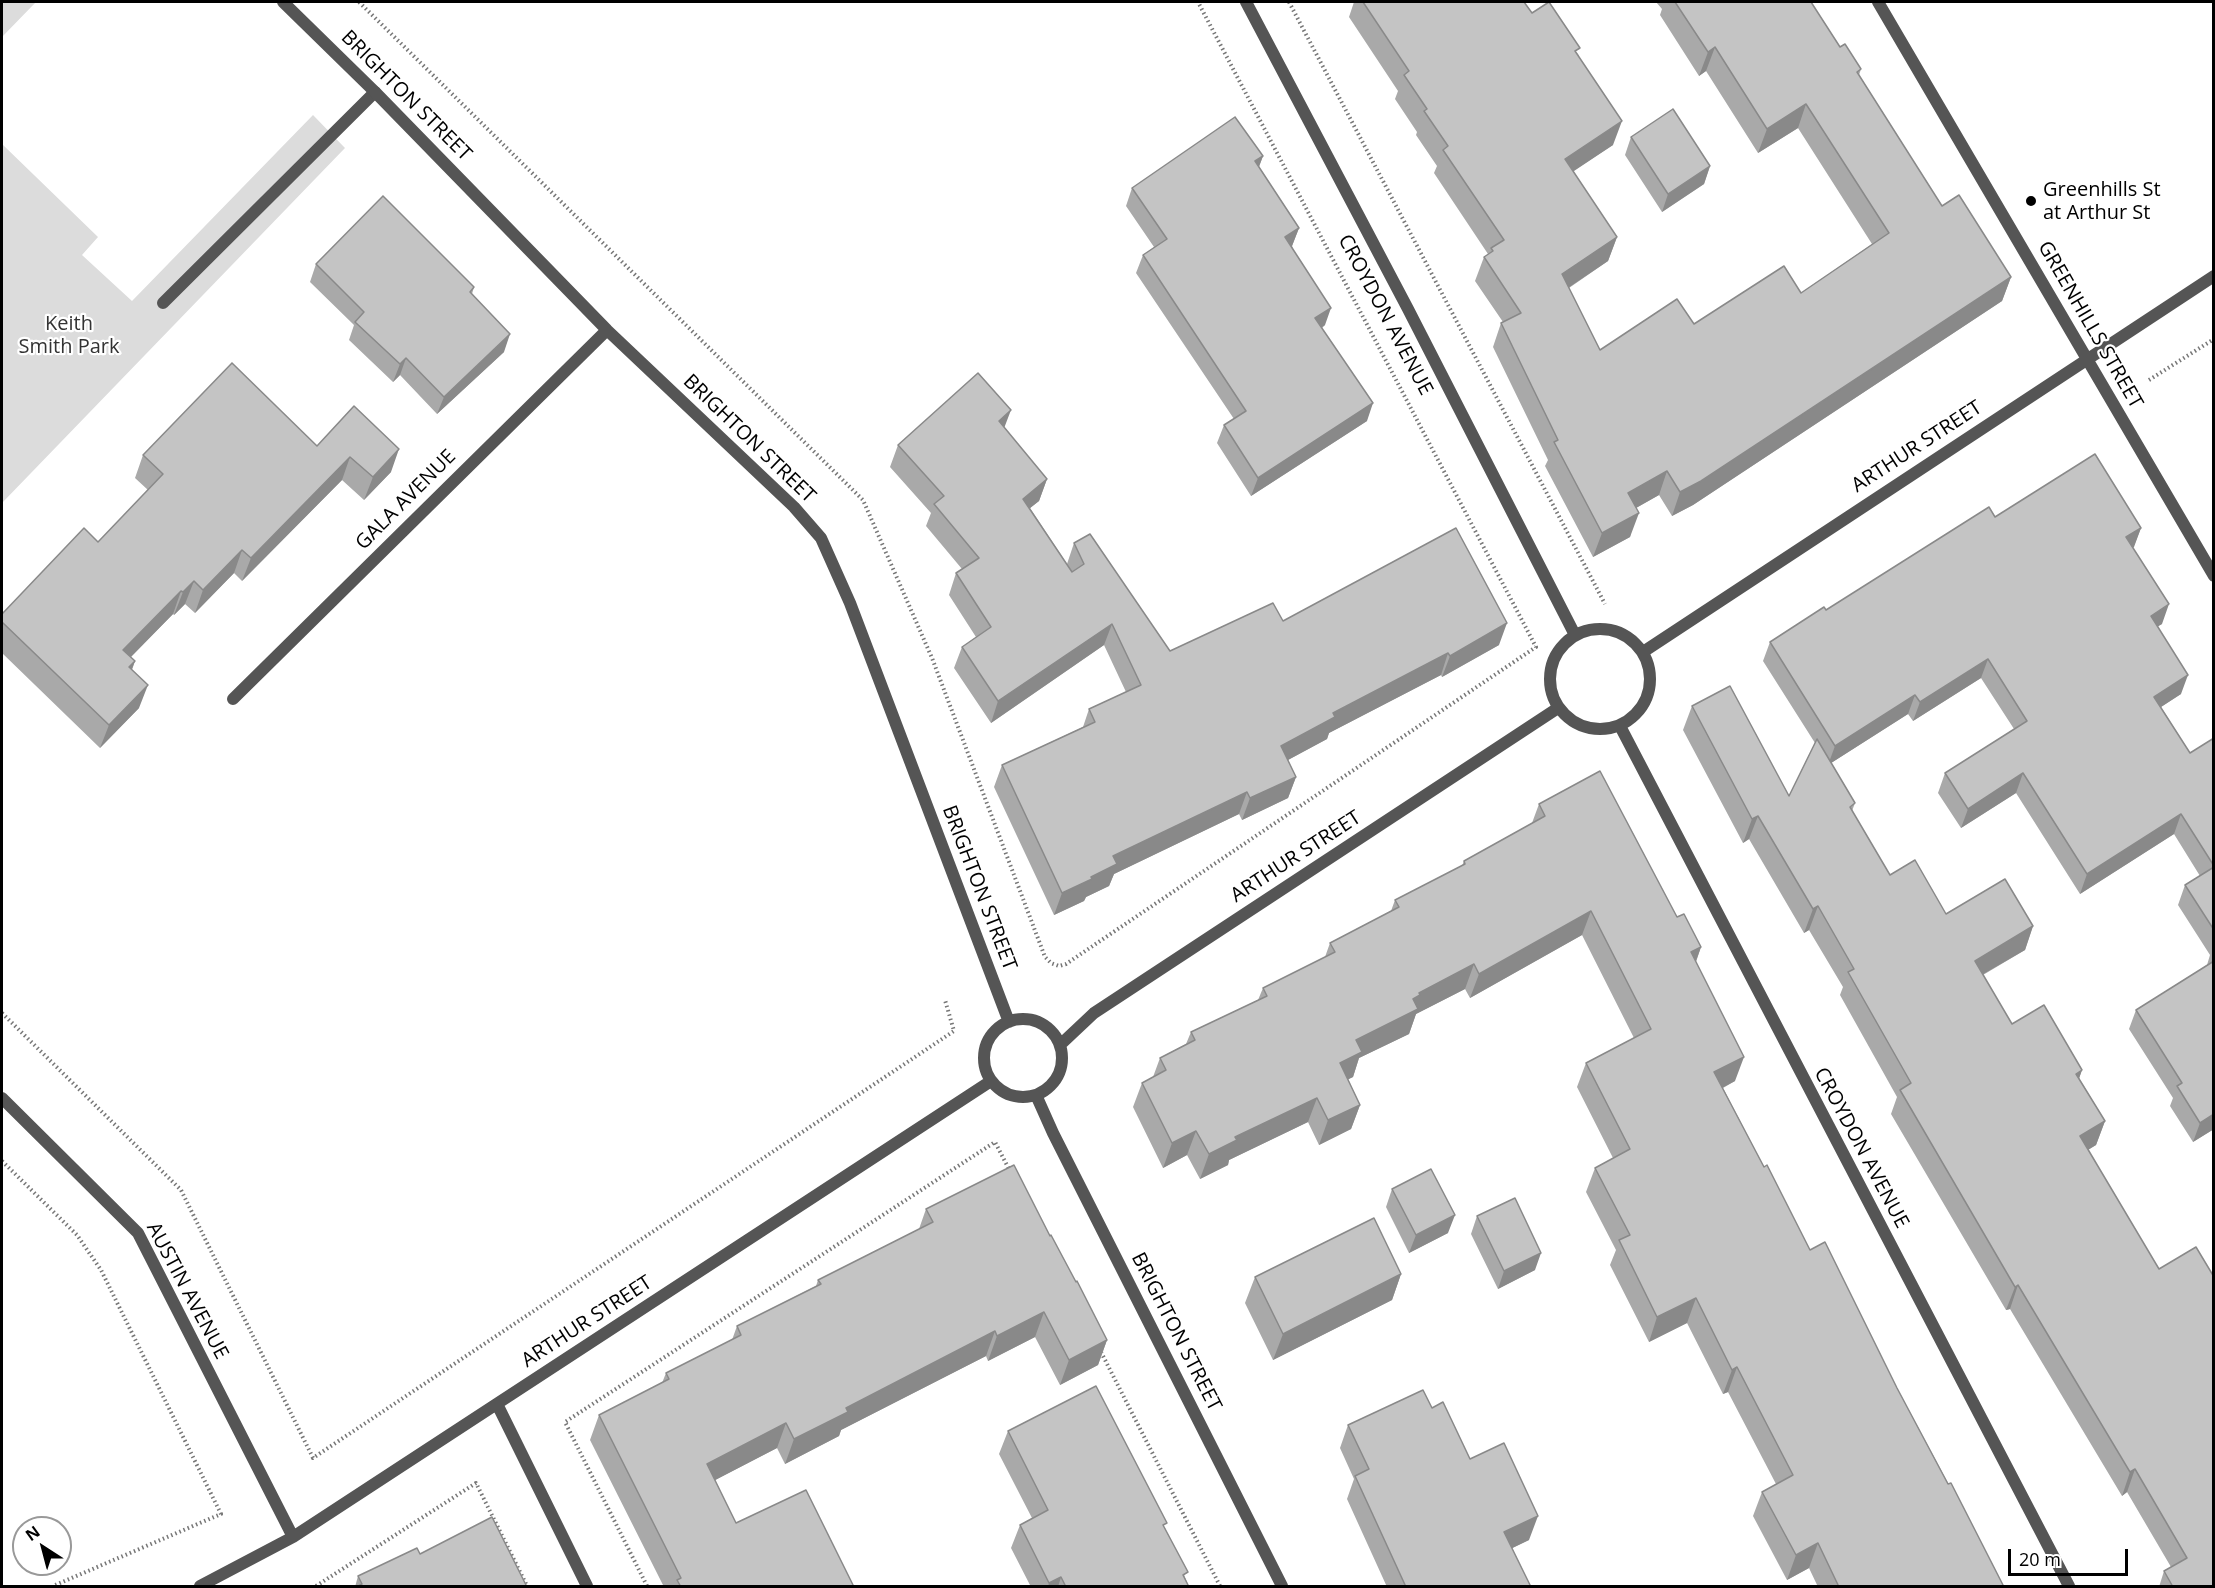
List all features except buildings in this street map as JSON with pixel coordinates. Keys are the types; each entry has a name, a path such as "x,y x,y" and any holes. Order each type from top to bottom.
{"street":[{"name":"BRIGHTON STREET","path":"283,2 375,92 607,330 794,507 821,538 850,603 1010,1022"},
{"name":"CROYDON AVENUE","path":"1246,2 1408,309 1575,635"},
{"name":"GREENHILLS STREET","path":"1878,2 2214,576"},
{"path":"163,303 375,92"},
{"name":"ARTHUR STREET","path":"1643,652 2214,276"},
{"name":"GALA AVENUE","path":"233,699 607,330"},
{"path":"1605,629 1620,632 1632,640 1643,652 1649,668 1650,686 1645,702 1635,716 1620,726 1593,730 1579,726 1568,719 1558,708 1551,693 1549,676 1553,660 1562,646 1575,635 1589,630 1605,629"},
{"name":"ARTHUR STREET","path":"1060,1046 1094,1014 1558,708"},
{"name":"CROYDON AVENUE","path":"1620,726 2069,1587"},
{"path":"1034,1021 1045,1026 1054,1034 1060,1046 1061,1070 1055,1082 1036,1095 1011,1096 991,1081 985,1060 986,1048 991,1037 999,1028 1010,1022 1034,1021"},
{"name":"ARTHUR STREET","path":"200,1587 293,1537 991,1081"},
{"name":"BRIGHTON STREET","path":"1036,1095 1058,1144 1282,1587"},
{"name":"AUSTIN AVENUE","path":"2,1098 138,1233 293,1537"},
{"path":"497,1404 587,1587"}],"path":[{"name":"CROYDON AVENUE","path":"359,2 863,500 932,658 1045,957 1051,963 1059,966 1066,964 1536,647 1198,2"},
{"path":"1289,2 1605,604"},
{"path":"2149,381 2214,339"},
{"path":"2,1013 181,1191 313,1458 954,1031 945,1000"},
{"path":"647,1587 565,1422 995,1142 1014,1180"},
{"path":"2,1161 77,1235 101,1270 221,1514 53,1587"},
{"path":"1101,1351 1220,1587"},
{"path":"316,1587 476,1483 527,1587"}],"green space":[{"path":"2,2 36,2 2,37"},
{"name":"Keith Smith Park","path":"313,115 345,148 2,503 2,144 98,237 82,255 132,301"}],"place":[{"name":"Greenhills St at Arthur St","path":"2031,201"}]}
